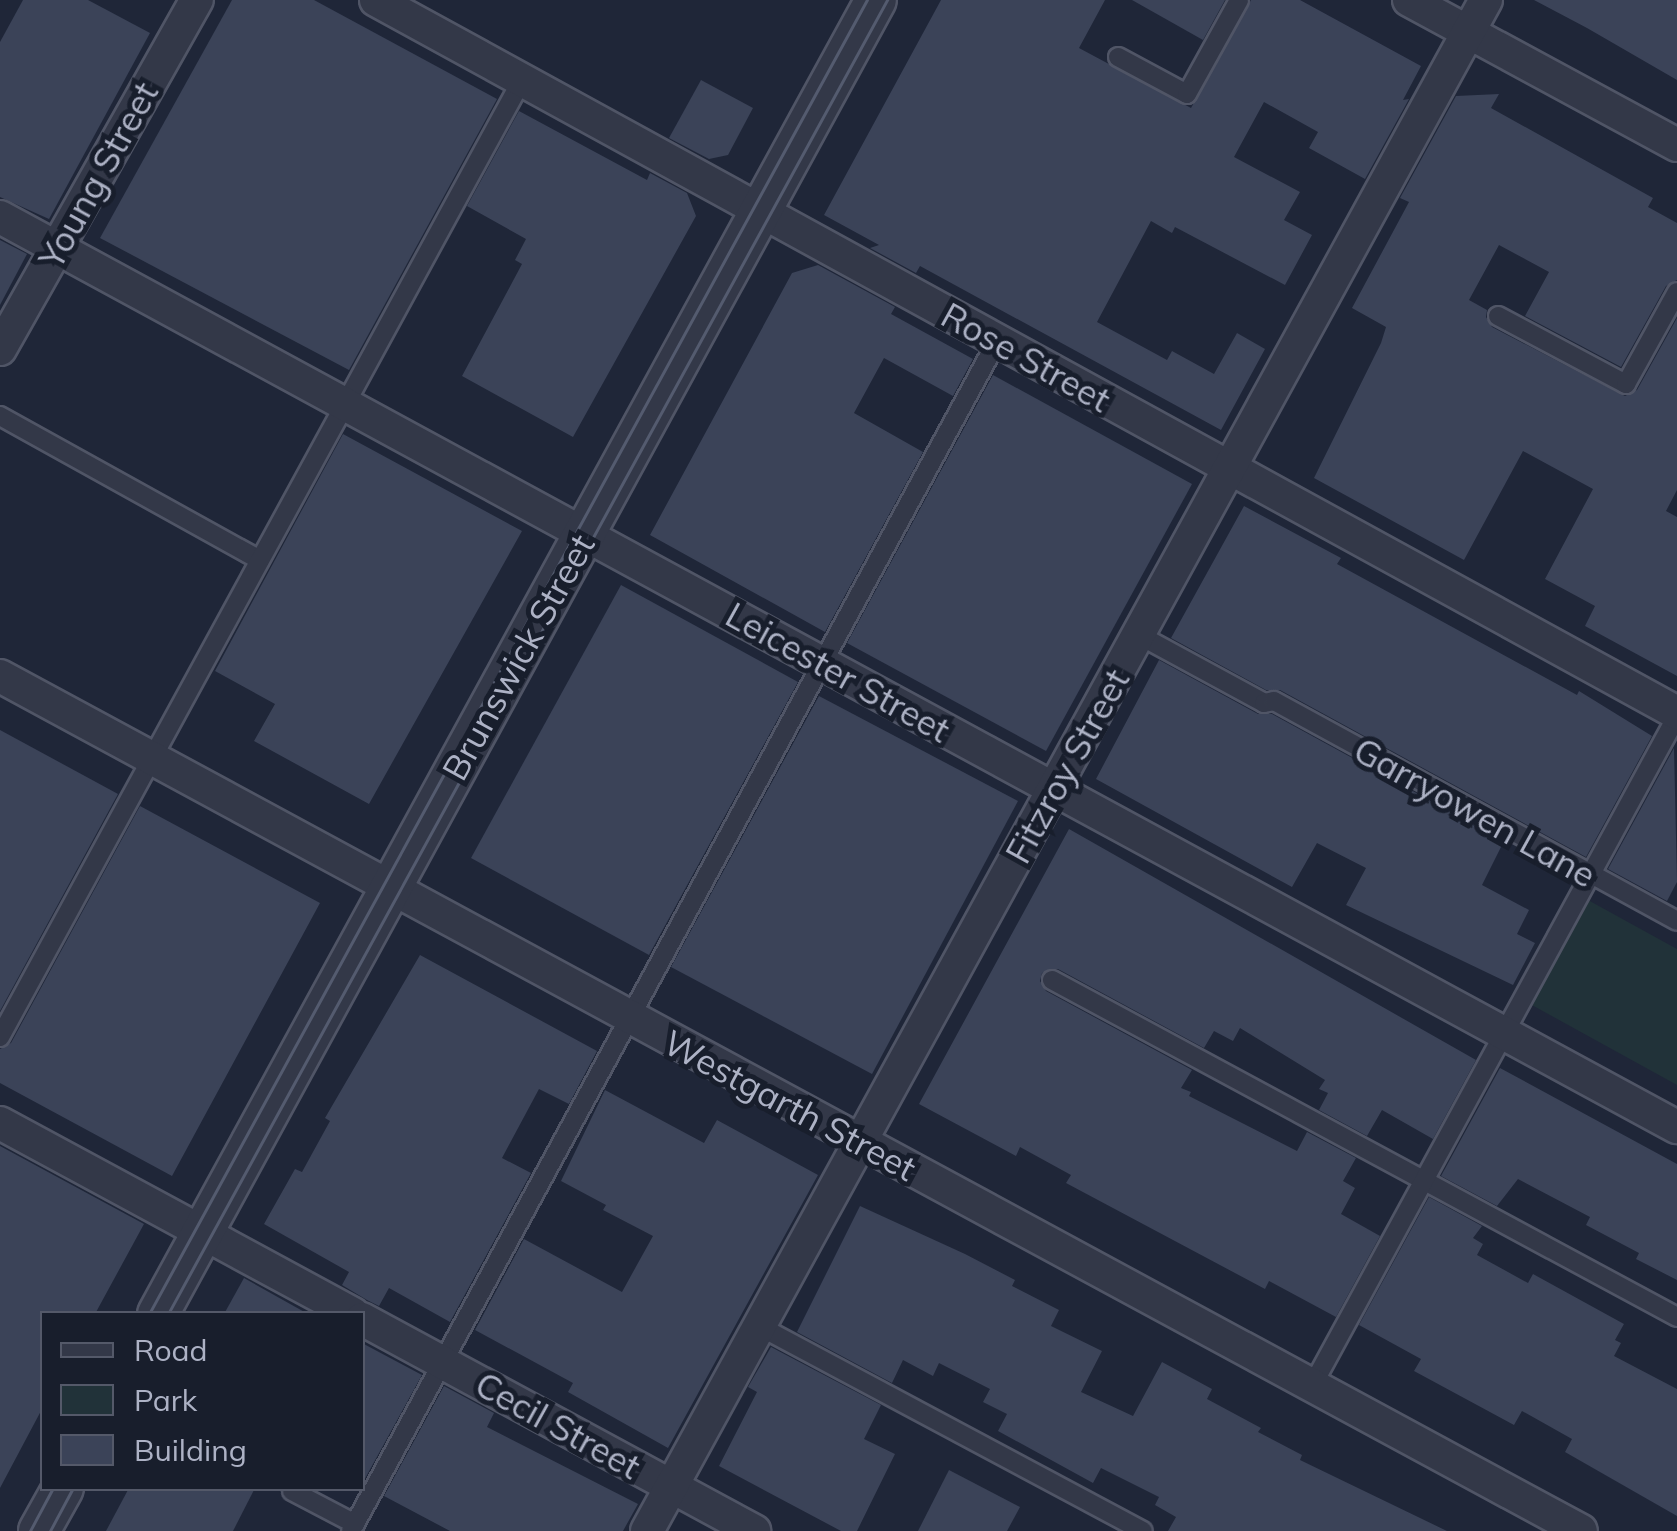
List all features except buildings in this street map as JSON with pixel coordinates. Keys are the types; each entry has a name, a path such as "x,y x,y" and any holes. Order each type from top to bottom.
{"street":[{"name":"Young Street","path":"0,349 197,0"},
{"name":"Rose Street","path":"376,0 1677,714"},
{"name":"Brunswick Street","path":"160,1311 876,0"},
{"path":"1409,0 1677,145"},
{"name":"Fitzroy Street","path":"647,1531 1486,0"},
{"name":"Leicester Street","path":"0,217 1677,1127"},
{"name":"Westgarth Street","path":"0,676 1582,1531"},
{"path":"0,1124 348,1311"},
{"name":"Cecil Street","path":"365,1321 754,1531"},
{"path":"39,1531 61,1491"}],"lane":[{"path":"1118,57 1187,94 1239,0"},
{"path":"0,1037 522,80"},
{"path":"1498,316 1626,384 1677,292"},
{"path":"292,1491 353,1528 996,341"},
{"path":"0,416 260,560"},
{"name":"Garryowen Lane","path":"1139,635 1264,704 1274,702 1677,921"},
{"path":"1312,1386 1677,714"},
{"path":"1052,980 1677,1318"},
{"path":"759,1326 1142,1531"}],"green space":[{"path":"1588,900 1677,949 1677,1085 1530,1004"}],"tram line":[{"path":"151,1311 867,0"},
{"path":"170,1311 887,0"},
{"path":"30,1531 51,1491"},
{"path":"50,1531 71,1491"}]}
